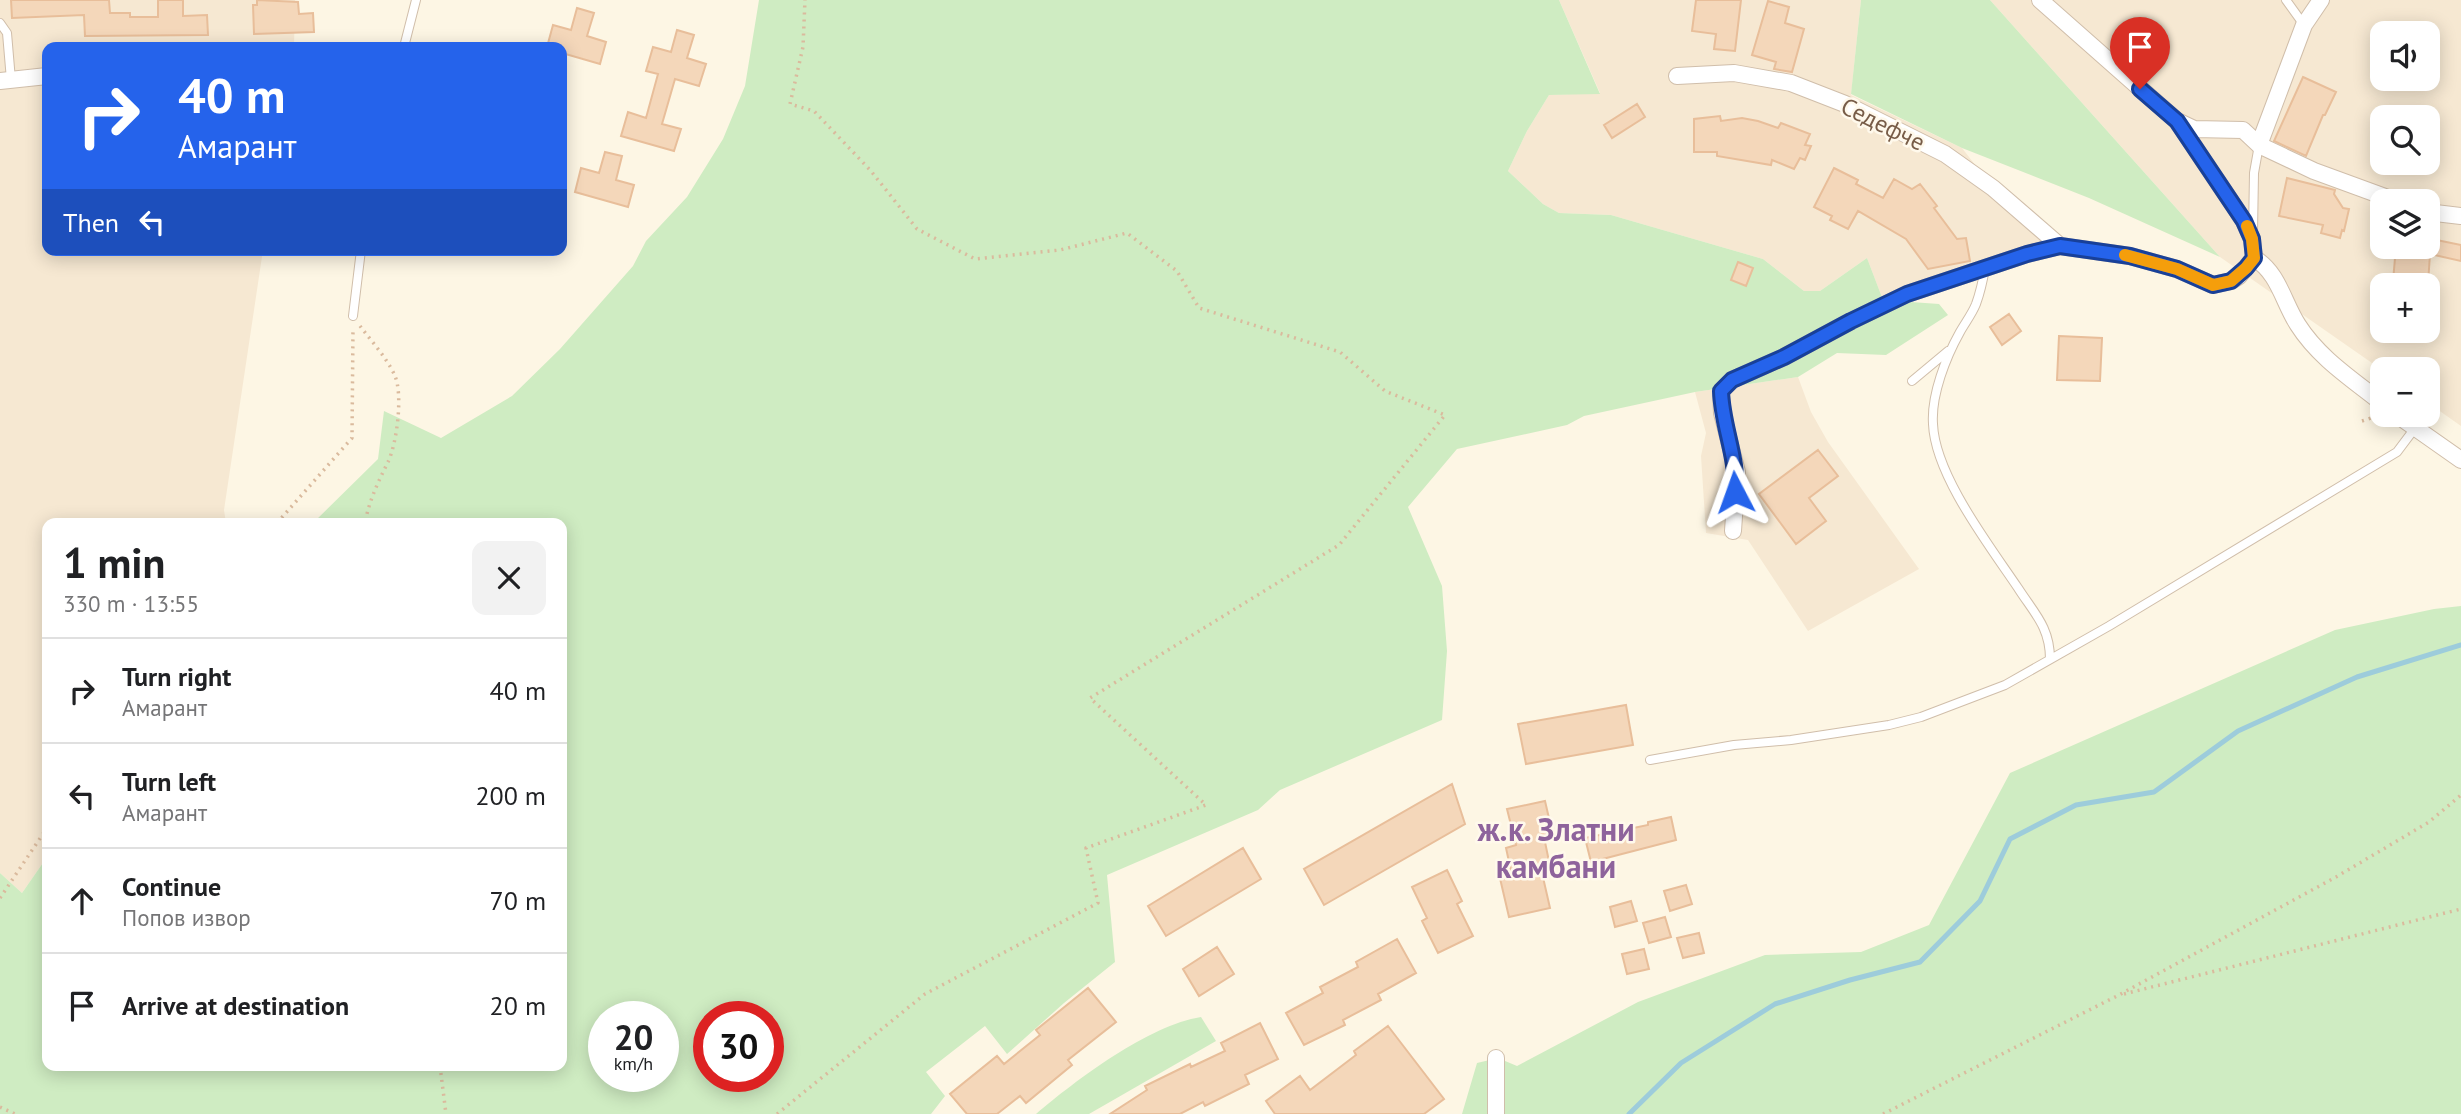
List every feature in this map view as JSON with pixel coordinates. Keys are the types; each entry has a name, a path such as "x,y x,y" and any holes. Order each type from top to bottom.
{"street":[{"path":"2259,145 2304,25 2320,0"},
{"path":"1733,531 1737,472 1722,413 1721,391 1732,380 1784,357 1907,294 2027,254 2060,246 2130,256 2177,269 2213,285 2231,281 2254,258 2252,239 2244,221 2177,121 2046,2"},
{"name":"Седефче","path":"1677,76 1734,74 1791,83 1845,104 1945,154 1993,188 2060,246"},
{"path":"5,81 42,77"},
{"path":"2177,121 2193,129 2243,130 2259,145 2314,172 2370,192"},
{"path":"2440,214 2461,216"},
{"path":"2254,258 2267,266 2298,325 2324,358 2370,393"},
{"path":"2415,428 2461,460"},
{"path":"1496,1058 1496,1114"}],"lane":[{"path":"405,42 416,0"},
{"path":"2286,0 2304,25"},
{"path":"0,23 7,33 5,81"},
{"path":"2252,239 2254,173 2259,145"},
{"path":"353,316 360,256"},
{"path":"1986,268 1975,306 1953,346 1938,388 1933,423 1941,461 1956,494 2033,608 2047,633 2050,659"},
{"path":"1912,382 1953,346"},
{"path":"1650,761 1734,745 1791,740 1900,722 1921,717 2005,685 2397,452 2415,428"}],"path":[{"path":"777,1114 925,994 1098,903 1086,848 1206,805 1090,698 1339,545 1445,415 1385,391 1340,352 1199,308 1177,271 1127,233 1059,250 975,259 918,229 871,171 814,111 790,104 803,47 805,0"},
{"path":"281,518 352,438 353,316"},
{"path":"353,316 385,358 396,378 398,428 389,460 377,481 366,518"},
{"path":"1883,1114 2117,996 2406,836 2429,822 2461,794"},
{"path":"0,898 42,835"},
{"path":"2117,996 2461,909"},
{"path":"441,1071 446,1114"},
{"path":"0,1107 15,1114"}],"shaded area":[{"path":"0,0 295,0 294,42 42,42 42,256 262,256 224,510 225,518 42,518 42,864 22,893 0,873"},
{"path":"1559,0 1861,0 1851,95 1962,148 1993,188 2060,246 1883,300 1867,258 1820,291 1804,291 1763,259 1611,215 1559,213 1543,204 1508,171 1527,131 1549,95 1600,93"},
{"path":"1990,0 2461,0 2461,426 2440,411 2440,357 2370,357 2370,362 2220,257"},
{"path":"1798,377 1811,412 1828,442 1919,569 1808,631 1748,540 1706,533 1701,456 1706,433 1695,392"}],"green space":[{"path":"759,0 1559,0 1600,94 1549,95 1527,131 1508,171 1543,204 1559,213 1611,215 1763,259 1804,291 1820,291 1867,258 1883,300 1939,304 1948,315 1886,355 1837,353 1798,377 1695,392 1584,416 1567,425 1457,449 1408,507 1442,586 1447,651 1442,720 1280,790 1258,810 1107,875 1115,962 1007,1054 985,1026 926,1072 945,1096 931,1114 0,1114 0,873 22,893 42,864 42,1071 567,1071 567,518 318,518 378,459 384,411 441,438 512,396 560,349 633,266 646,241 687,197 723,139 745,86"},
{"path":"1861,0 1990,0 2220,257 2089,198 1962,148 1851,94"},
{"path":"2461,606 2461,1114 1462,1114 1477,1063 1498,1058 1517,1066 1638,1002 1765,955 1861,952 1929,925 2010,773 2335,630 2434,609"},
{"path":"1201,1017 1216,1041 1089,1114 1036,1114 1092,1070 1136,1042 1181,1022"}],"building":[{"path":"11,0 109,0 110,13 130,13 130,17 158,17 158,0 183,0 183,16 207,15 208,35 85,36 84,15 12,18"},
{"path":"257,0 298,2 299,14 313,13 314,32 254,34 253,5 257,5"},
{"path":"1696,0 1741,0 1735,51 1714,49 1716,34 1692,31"},
{"path":"1768,1 1789,7 1785,23 1804,29 1792,72 1774,69 1776,62 1752,55"},
{"path":"577,8 594,13 587,36 606,42 600,64 567,54 567,42 548,42 553,25 571,30"},
{"path":"677,30 694,35 687,58 706,64 699,86 675,79 662,124 681,129 674,151 621,136 628,112 646,118 658,74 646,71 653,47 671,52"},
{"path":"2303,77 2336,92 2306,156 2274,141"},
{"path":"1637,104 1645,117 1612,138 1604,125"},
{"path":"1720,116 1721,121 1742,118 1778,128 1781,123 1810,134 1805,145 1811,146 1805,160 1800,158 1794,169 1772,160 1771,165 1717,156 1717,152 1694,152 1694,119"},
{"path":"605,152 622,156 616,180 634,185 628,207 575,192 581,168 599,173"},
{"path":"1834,168 1858,180 1856,184 1883,198 1894,179 1912,189 1920,184 1957,239 1966,238 1970,261 1928,269 1906,239 1858,211 1848,229 1830,220 1832,216 1814,207"},
{"path":"2287,178 2335,190 2334,194 2343,208 2349,209 2340,238 2321,233 2323,225 2279,216"},
{"path":"2440,241 2461,245 2461,261 2440,256"},
{"path":"2395,259 2430,259 2429,273 2394,273"},
{"path":"1738,262 1753,268 1746,286 1731,280"},
{"path":"2009,314 2021,331 2002,345 1990,327"},
{"path":"2059,336 2102,338 2100,381 2057,380"},
{"path":"1818,450 1838,476 1809,498 1826,521 1796,544 1759,494"},
{"path":"1626,705 1633,745 1526,764 1518,724"},
{"path":"1452,784 1465,824 1324,905 1304,869"},
{"path":"1545,801 1554,840 1545,842 1551,871 1542,873 1550,908 1509,917 1499,874 1511,871 1506,848 1516,845 1507,809"},
{"path":"1671,817 1676,840 1591,862 1585,838 1648,825 1648,822"},
{"path":"1243,848 1261,879 1166,936 1148,906"},
{"path":"1447,870 1462,901 1457,904 1473,936 1438,953 1422,921 1427,918 1412,887"},
{"path":"1686,885 1692,904 1670,911 1664,891"},
{"path":"1631,901 1637,921 1615,927 1610,907"},
{"path":"1665,917 1671,937 1649,943 1643,923"},
{"path":"1699,933 1704,953 1683,958 1677,938"},
{"path":"1397,939 1416,973 1378,994 1381,1000 1343,1020 1345,1025 1304,1045 1286,1013 1323,993 1320,987 1358,967 1356,962"},
{"path":"1217,947 1234,974 1199,996 1183,969"},
{"path":"1644,949 1649,969 1627,974 1622,954"},
{"path":"1088,988 1116,1022 1068,1060 1072,1065 1026,1103 1020,1096 997,1114 967,1114 950,1094 997,1056 1004,1064 1040,1035 1036,1030"},
{"path":"1260,1023 1278,1059 1245,1075 1249,1084 1205,1106 1203,1102 1180,1114 1110,1114 1147,1090 1145,1086 1190,1064 1191,1067 1225,1051 1221,1043"},
{"path":"1388,1026 1444,1099 1424,1114 1275,1114 1266,1101 1300,1076 1310,1090 1356,1055 1354,1051"}],"waterway":[{"path":"1629,1114 1681,1063 1775,1004 1850,980 1920,962 1980,901 2010,839 2076,805 2154,792 2238,731 2357,677 2461,645"}],"slow traffic":[{"path":"2125,255 2177,269 2213,285 2231,281 2239,276 2254,258 2252,239 2247,226"}],"district":[{"name":"ж.к. Златни камбани","path":"1556,848"}],"route":[{"path":"1735,492 1737,472 1722,413 1721,391 1732,380 1784,357 1907,294 2027,254 2060,246 2130,256 2177,269 2213,285 2231,281 2239,276 2254,258 2252,239 2244,221 2177,121 2140,89"}]}
